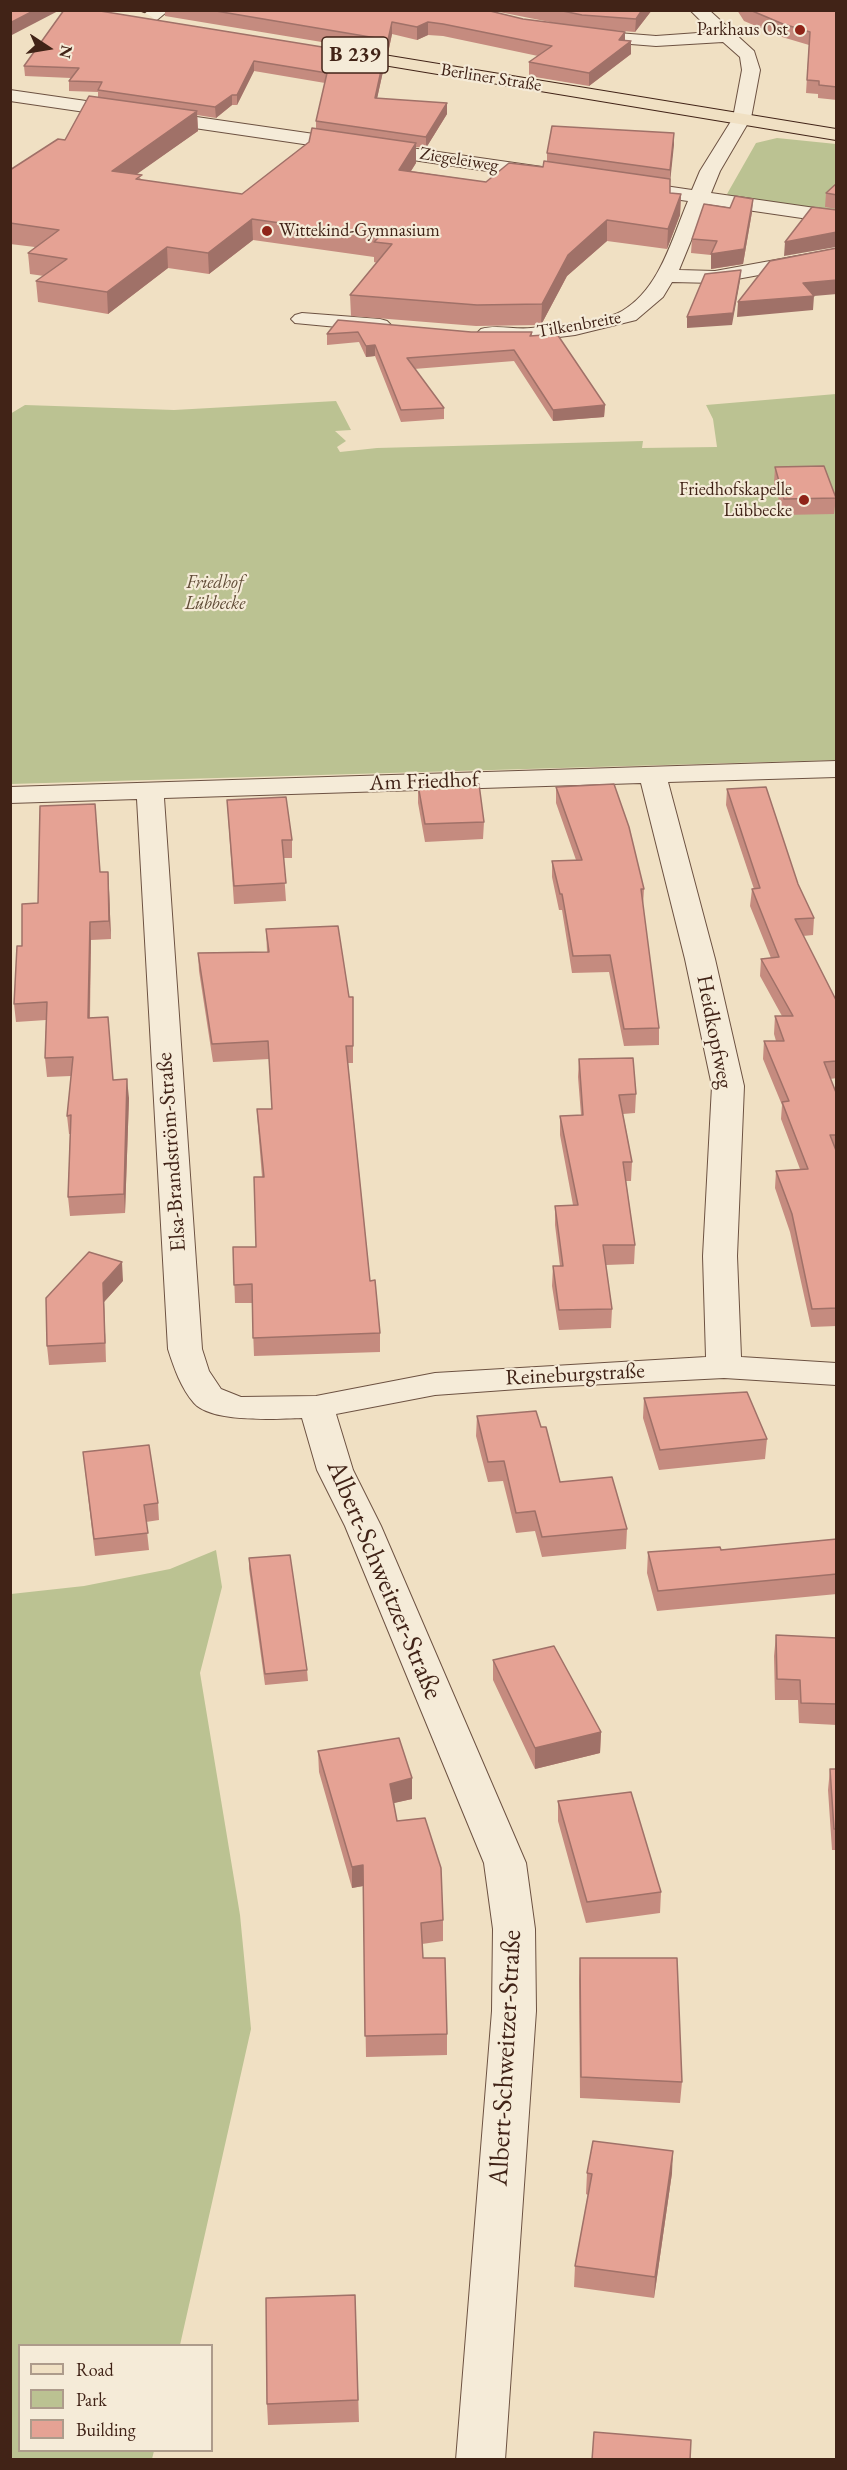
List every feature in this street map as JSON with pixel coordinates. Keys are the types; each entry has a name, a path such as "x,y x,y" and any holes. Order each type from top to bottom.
{"main road":[{"path":"112,10 159,18"},
{"path":"91,14 159,18"},
{"name":"Berliner Straße","path":"320,50 837,135"}],"street":[{"path":"698,10 748,55 751,70 742,118"},
{"path":"560,32 656,42 728,36"},
{"name":"Ziegeleiweg","path":"10,95 570,177"},
{"name":"Tilkenbreite","path":"462,332 527,334 575,330 629,316 656,293 666,276 710,171 742,118"},
{"path":"617,185 837,217"},
{"path":"666,276 715,277 837,255"},
{"path":"302,319 405,327"},
{"name":"Am Friedhof","path":"10,795 837,769"},
{"name":"Heidkopfweg","path":"652,774 700,959 728,1086 720,1256 724,1367"},
{"name":"Elsa-Brandström-Straße","path":"150,792 185,1349 192,1371 208,1397 238,1408 316,1407"},
{"name":"Reineburgstraße","path":"316,1407 435,1384 724,1367 837,1374"},
{"name":"Albert-Schweitzer-Straße","path":"316,1407 334,1470 363,1526 505,1863 514,1929 514,2011 480,2460"}],"green space":[{"path":"777,138 836,144 834,213 735,199 727,194 756,143"},
{"name":"Friedhof Lübbecke","path":"836,394 836,760 11,784 10,414 25,405 174,410 336,401 351,430 335,431 346,441 337,447 340,452 377,448 643,441 642,448 717,447 713,419 706,405"},
{"path":"216,1550 222,1587 200,1673 240,1915 251,2029 180,2344 18,2344 18,2452 154,2452 152,2459 11,2459 11,1594 84,1586 170,1569"}],"building":[{"path":"10,10 35,10 10,23"},
{"path":"64,10 94,10 384,57 375,98 447,103 426,137 316,121 327,73 254,61 237,95 232,95 215,107 98,90 102,82 69,81 79,68 24,66"},
{"path":"210,10 486,10 523,19 625,32 619,40 631,41 589,73 529,62 552,46 443,24 428,22 417,27 392,22 388,40"},
{"path":"558,10 642,10 636,19 582,15"},
{"path":"750,10 837,10 837,87 819,85 819,81 807,80 810,32"},
{"path":"89,96 197,111 112,171 142,175 136,179 242,194 309,142 312,128 416,143 399,170 486,182 509,163 543,167 544,161 670,179 670,193 681,194 668,229 607,220 568,255 542,304 477,305 350,295 392,244 374,242 379,237 252,219 208,253 167,247 107,292 36,281 67,259 28,253 59,230 10,223 10,170 58,139 65,140"},
{"path":"552,126 674,133 670,170 547,153"},
{"path":"837,183 837,195 826,193"},
{"path":"735,196 753,199 744,249 711,254 717,241 692,239 704,204 730,208"},
{"path":"812,207 837,210 837,232 785,242"},
{"path":"837,248 837,280 803,283 814,296 738,302 770,261"},
{"path":"741,270 733,313 687,317 705,274"},
{"path":"338,320 471,332 532,332 530,336 557,334 605,405 553,410 514,350 407,358 444,408 401,410 375,345 366,346 358,332 327,334"},
{"path":"824,466 836,498 784,499 775,467"},
{"path":"479,784 484,822 425,824 418,785"},
{"path":"614,784 629,827 644,889 641,889 659,1028 624,1029 610,955 573,956 562,894 560,894 552,861 582,860 556,787"},
{"path":"766,787 798,884 814,918 795,919 837,1002 837,1061 824,1062 837,1095 837,1135 830,1135 837,1153 837,1308 812,1309 792,1214 776,1171 808,1169 782,1102 789,1101 764,1041 784,1041 775,1016 793,1016 761,959 779,957 752,889 760,888 727,789"},
{"path":"286,797 292,840 282,840 286,883 234,886 227,800"},
{"path":"95,804 100,872 108,872 109,921 90,922 88,1018 108,1017 113,1080 127,1079 124,1194 68,1197 71,1115 67,1116 73,1057 45,1058 47,1002 14,1004 17,946 22,946 22,904 38,903 40,806"},
{"path":"338,926 349,997 353,997 353,1046 346,1046 370,1281 375,1280 380,1333 253,1338 252,1284 234,1285 233,1247 256,1247 254,1177 264,1177 257,1109 272,1109 268,1041 212,1044 198,953 269,952 266,929"},
{"path":"633,1058 636,1094 619,1095 632,1162 623,1162 635,1245 603,1245 612,1309 559,1310 553,1266 563,1266 555,1206 578,1205 560,1116 583,1115 579,1059"},
{"path":"89,1252 122,1262 103,1283 105,1343 47,1346 46,1298"},
{"path":"747,1392 767,1439 660,1450 644,1398"},
{"path":"536,1411 541,1427 546,1427 560,1482 612,1477 627,1529 542,1537 535,1511 516,1513 504,1461 488,1462 477,1416"},
{"path":"149,1445 158,1503 144,1505 148,1533 94,1539 83,1452"},
{"path":"837,1539 837,1574 658,1591 648,1552 720,1547 721,1550"},
{"path":"290,1555 307,1670 265,1674 249,1558"},
{"path":"776,1635 837,1638 837,1704 801,1703 800,1680 777,1679"},
{"path":"554,1646 601,1732 535,1748 493,1660"},
{"path":"399,1738 412,1778 390,1784 397,1821 425,1818 441,1868 443,1920 421,1923 423,1958 445,1958 447,2034 365,2036 363,1865 352,1867 318,1751"},
{"path":"830,1769 837,1769 837,1829 834,1829"},
{"path":"631,1792 661,1892 587,1902 558,1801"},
{"path":"580,1958 677,1958 682,2082 581,2077"},
{"path":"593,2141 673,2151 655,2277 575,2266 592,2174 587,2173"},
{"path":"355,2295 358,2400 267,2404 266,2298"},
{"path":"594,2432 691,2440 690,2460 592,2460"}],"place":[{"name":"Parkhaus Ost","path":"800,30"},
{"name":"Wittekind-Gymnasium","path":"267,231"},
{"name":"Friedhofskapelle Lübbecke","path":"804,500"}]}
